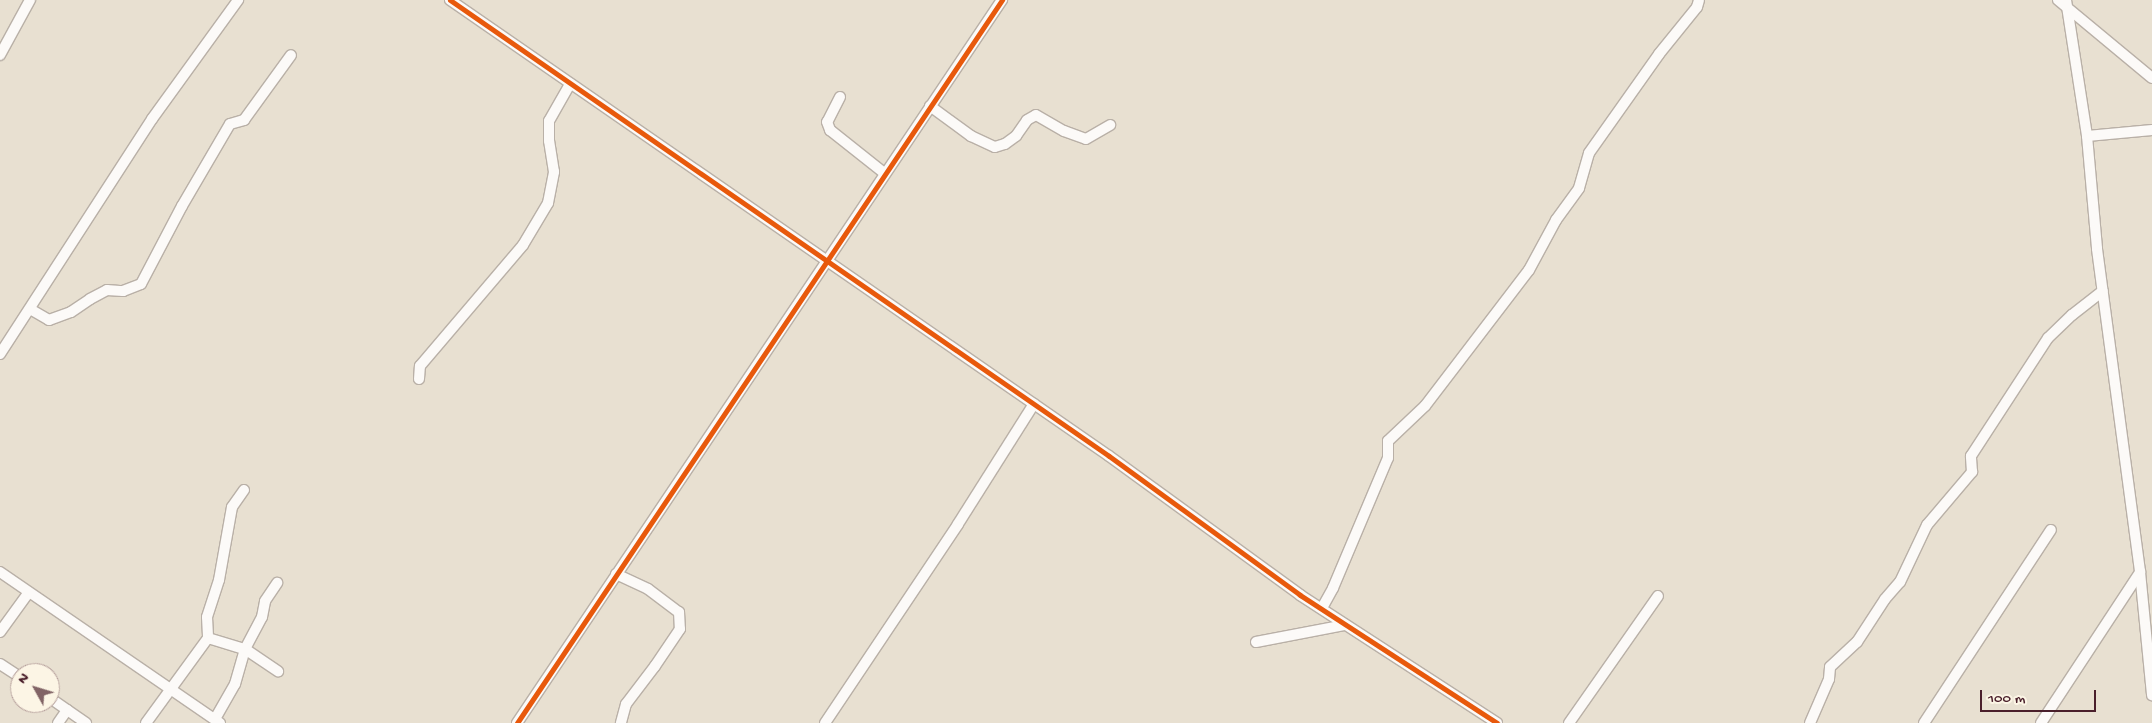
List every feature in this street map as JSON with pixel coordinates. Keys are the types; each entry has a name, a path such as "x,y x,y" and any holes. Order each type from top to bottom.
{"street":[{"path":"0,56 30,0"},
{"path":"0,354 152,119 236,3 246,0"},
{"path":"450,0 829,260 896,311 1034,404 1345,625 1497,723"},
{"path":"517,723 829,260 884,173 1002,0"},
{"path":"1322,608 1333,588 1388,458 1388,441 1425,406 1529,270 1556,220 1578,188 1589,152 1659,54 1697,7 1699,0"},
{"path":"2058,0 2066,4 2152,78"},
{"path":"2066,4 2087,136 2103,291 2140,572 2152,695"},
{"path":"30,308 49,320 71,312 107,290 122,291 141,284 182,206 230,124 244,120 291,55"},
{"path":"419,379 420,366 523,245 548,203 554,172 548,121 570,84"},
{"path":"840,97 827,122 830,130 884,173"},
{"path":"930,106 971,136 994,147 1005,144 1016,136 1027,120 1036,114 1064,131 1086,139 1110,124"},
{"path":"2087,136 2152,130"},
{"path":"1810,723 1829,679 1830,667 1857,642 1885,599 1900,582 1927,525 1972,472 1971,456 2048,338 2072,315 2103,291"},
{"path":"825,723 958,524 1034,404"},
{"path":"146,723 208,638 207,617 219,580 232,508 244,490"},
{"path":"1924,723 2051,530"},
{"path":"0,572 218,721 235,684 246,649 262,617 265,601 277,583"},
{"path":"2041,723 2140,572"},
{"path":"616,574 648,589 679,612 680,629 626,704 621,723"},
{"path":"0,632 29,592"},
{"path":"1569,723 1658,596"},
{"path":"1256,642 1345,625"},
{"path":"208,638 246,649 278,671"},
{"path":"60,705 86,723"},
{"path":"58,723 67,710"}],"cycle path":[{"path":"450,0 1109,456 1300,595 1497,723"},
{"path":"517,723 1002,0"}]}
